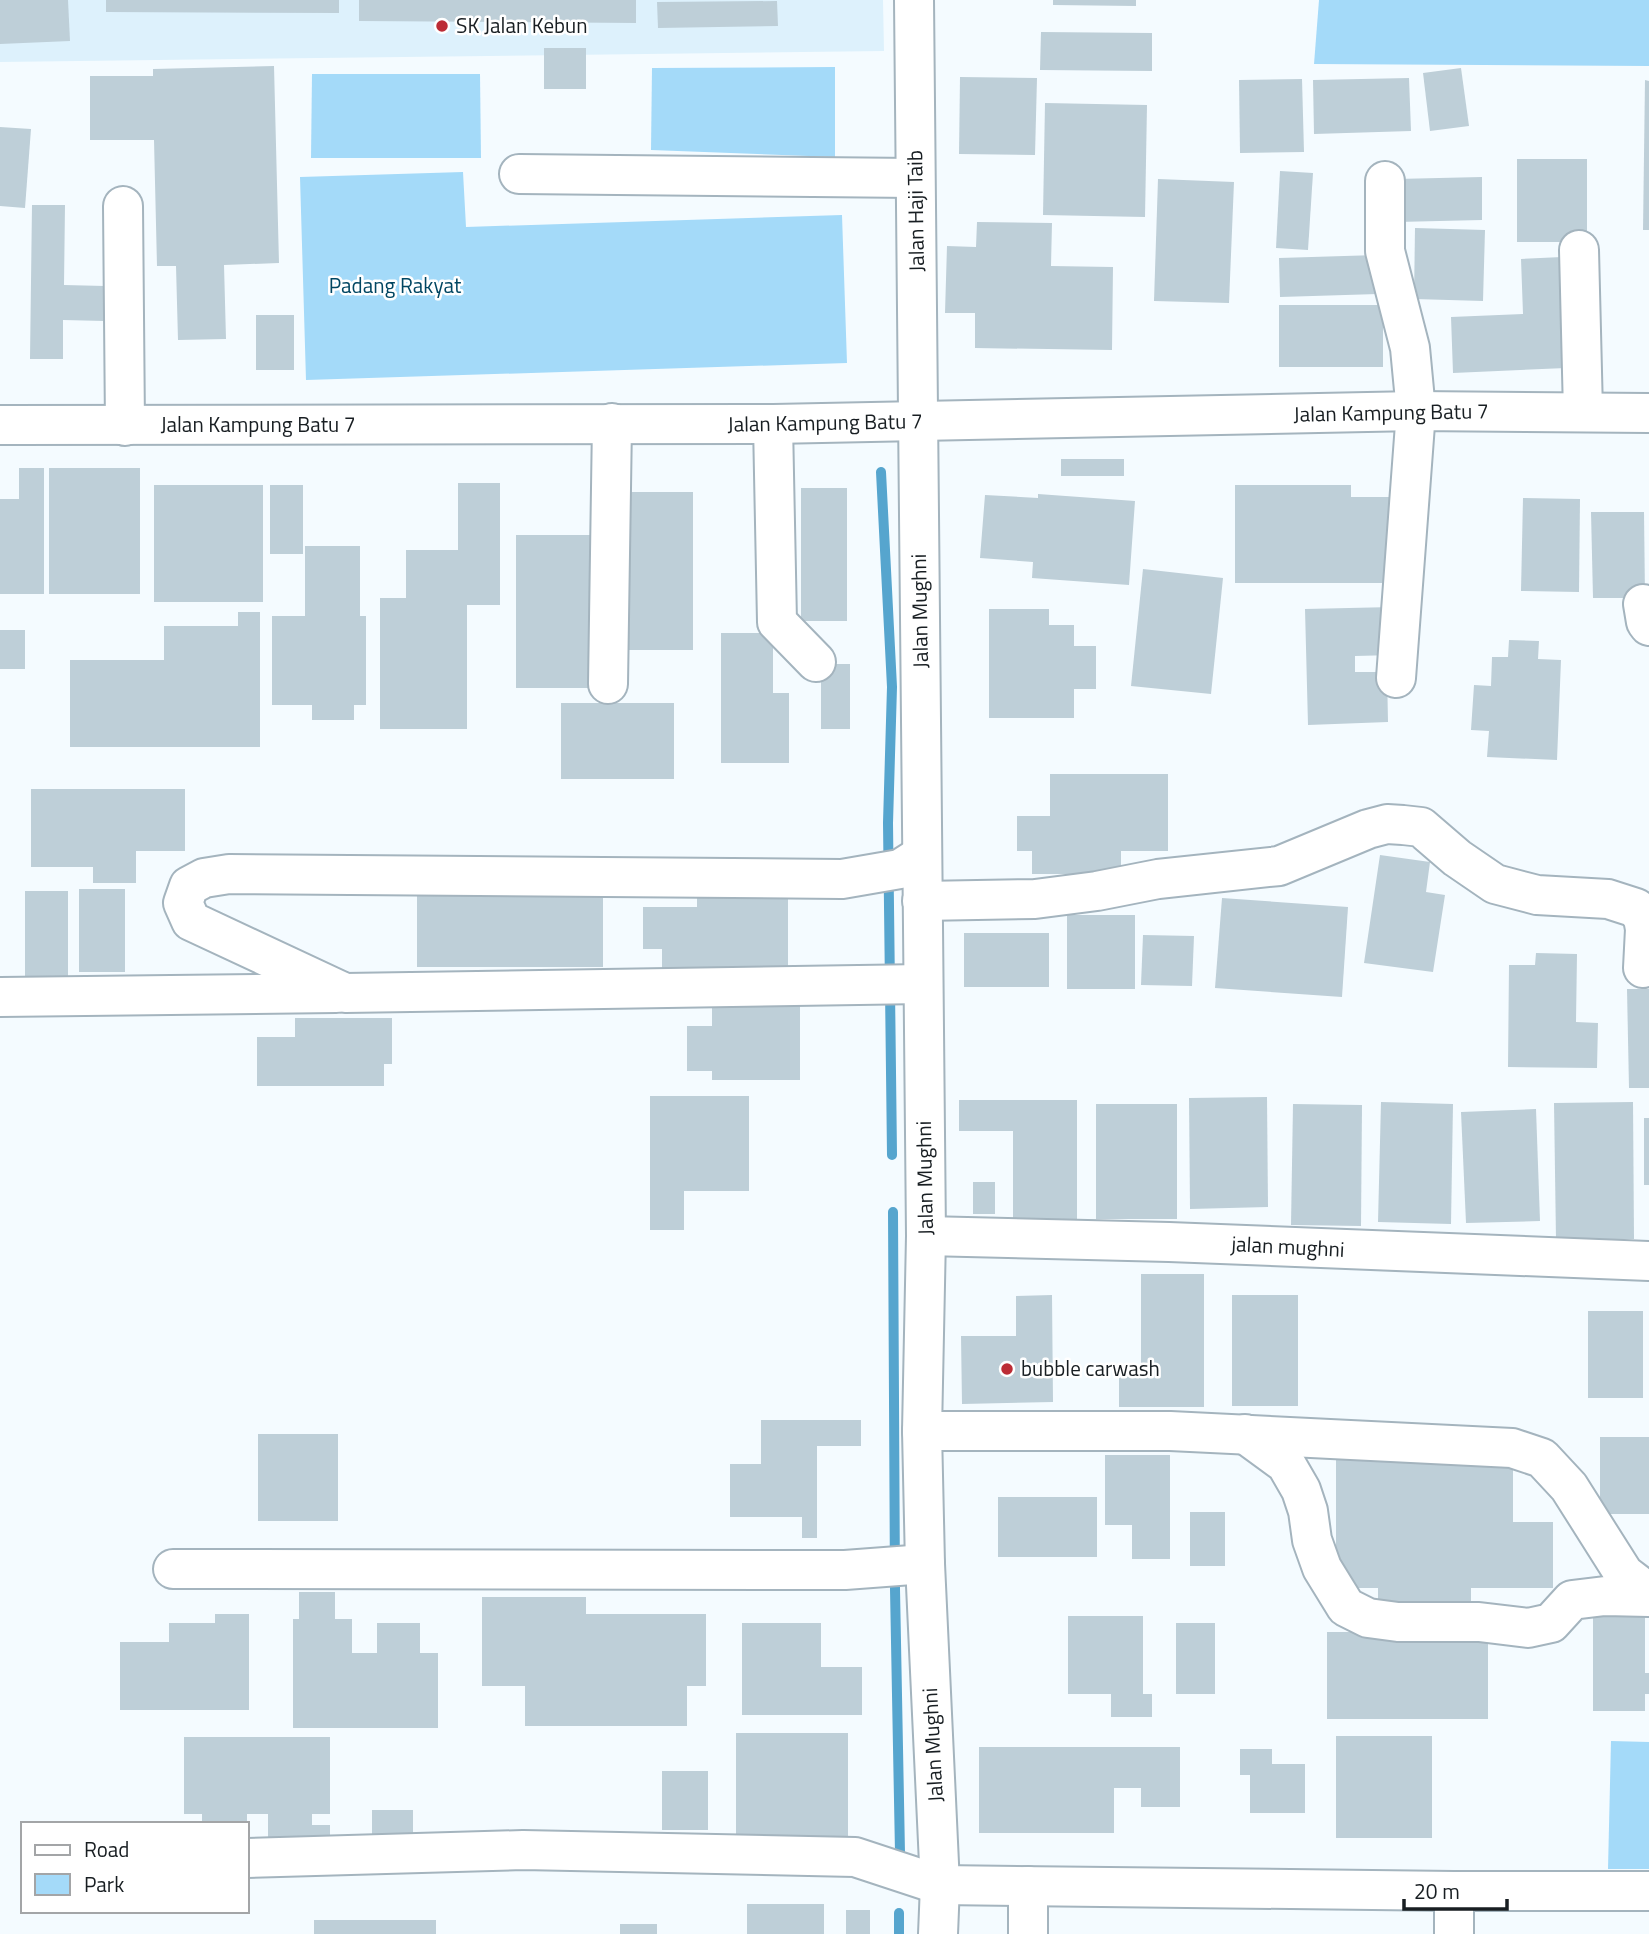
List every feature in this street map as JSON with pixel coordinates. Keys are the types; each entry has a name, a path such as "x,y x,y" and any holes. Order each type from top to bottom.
{"street":[{"name":"Jalan Haji Taib","path":"914,0 918,422"},
{"path":"519,174 915,178"},
{"path":"1385,181 1385,251 1410,348 1416,411 1396,678"},
{"path":"122,206 125,426"},
{"path":"1579,250 1583,412"},
{"name":"Jalan Kampung Batu 7","path":"0,425 773,424 1416,411 1649,412"},
{"name":"Jalan Mughni","path":"918,422 900,866 922,901 917,984 926,1236 922,1431 925,1564 940,1885 938,1934"},
{"path":"607,684 612,423"},
{"path":"773,424 777,622 816,662"},
{"path":"922,901 1035,899 1158,879 1279,866 1367,830 1387,824 1403,825 1421,827 1457,858 1495,884 1537,895 1608,899 1636,908 1646,929 1643,968"},
{"path":"345,993 191,921 183,904 189,886 204,878 229,874 842,879 900,866"},
{"path":"0,997 917,984"},
{"name":"jalan mughni","path":"926,1236 1169,1242 1649,1261"},
{"path":"922,1431 1170,1431 1512,1448 1542,1458 1569,1487 1623,1574 1649,1595"},
{"path":"1245,1434 1286,1464 1301,1490 1308,1511 1312,1540 1322,1568 1346,1607 1368,1618 1398,1622 1479,1622 1528,1628 1551,1623 1572,1600 1649,1595"},
{"path":"173,1569 845,1570 925,1564"},
{"path":"248,1858 523,1850 855,1857 940,1885 1649,1891"},
{"path":"1028,1886 1028,1934"},
{"path":"1454,1891 1454,1934"}],"shaded area":[{"name":"SK Jalan Kebun","path":"0,0 883,0 884,51 0,62"}],"green space":[{"path":"1319,0 1649,0 1649,66 1314,64"},
{"path":"835,67 835,157 651,150 652,68"},
{"path":"312,74 480,74 481,158 311,158"},
{"name":"Padang Rakyat","path":"463,172 466,227 842,215 847,363 306,380 300,177"},
{"path":"1611,1741 1649,1742 1649,1869 1608,1869"}],"building":[{"path":"0,0 68,0 70,41 0,44"},
{"path":"106,0 339,0 339,13 106,12"},
{"path":"359,0 636,0 636,23 359,21"},
{"path":"1053,0 1136,0 1136,6 1053,5"},
{"path":"777,1 778,26 658,28 657,2"},
{"path":"1041,32 1152,33 1152,71 1040,70"},
{"path":"544,48 586,48 586,89 544,89"},
{"path":"274,66 279,263 224,265 226,339 178,340 176,266 157,266 154,140 90,140 90,76 153,76 153,69"},
{"path":"1461,68 1469,126 1430,131 1423,73"},
{"path":"960,77 1037,78 1035,155 959,154"},
{"path":"1409,78 1411,131 1314,134 1313,80"},
{"path":"1302,79 1304,152 1240,153 1239,80"},
{"path":"1645,80 1649,81 1649,230 1643,230"},
{"path":"1045,103 1147,105 1145,217 1043,215"},
{"path":"0,127 31,129 25,208 0,206"},
{"path":"1517,159 1587,159 1587,242 1517,242"},
{"path":"1280,171 1313,173 1308,250 1276,248"},
{"path":"1482,177 1482,220 1397,222 1396,179"},
{"path":"1158,179 1234,182 1229,303 1154,301"},
{"path":"32,205 65,205 64,285 105,286 105,321 63,320 63,359 30,359"},
{"path":"977,222 1052,223 1051,266 1113,267 1112,350 975,348 975,313 945,313 947,246 976,247"},
{"path":"1415,228 1485,230 1483,301 1414,299"},
{"path":"1377,255 1378,294 1280,297 1279,258"},
{"path":"1562,257 1566,368 1453,373 1451,317 1523,314 1521,259"},
{"path":"1279,305 1383,305 1383,367 1279,367"},
{"path":"256,315 294,315 294,370 256,370"},
{"path":"1061,459 1124,459 1124,476 1061,476"},
{"path":"19,468 44,468 44,594 0,594 0,499 19,499"},
{"path":"49,468 140,468 140,594 49,594"},
{"path":"458,483 500,483 500,605 467,605 467,729 380,729 380,598 406,598 406,550 458,550"},
{"path":"154,485 263,485 263,602 154,602"},
{"path":"270,485 303,485 303,554 270,554"},
{"path":"1235,485 1351,485 1351,497 1403,497 1403,583 1235,583"},
{"path":"801,488 847,488 847,621 801,621"},
{"path":"628,492 693,492 693,650 628,650"},
{"path":"1038,494 1135,501 1129,585 1032,578 1033,562 980,558 985,495 1038,498"},
{"path":"1523,498 1580,499 1579,592 1521,591"},
{"path":"1591,512 1644,512 1645,598 1593,598"},
{"path":"516,535 592,535 592,688 516,688"},
{"path":"305,546 360,546 360,616 366,616 366,705 354,705 354,720 312,720 312,705 272,705 272,616 305,616"},
{"path":"1143,569 1223,578 1211,694 1131,686"},
{"path":"1393,607 1394,655 1355,656 1355,672 1387,672 1388,722 1308,725 1305,609"},
{"path":"989,609 1049,609 1049,625 1074,625 1074,646 1096,646 1096,689 1074,689 1074,718 989,718"},
{"path":"238,612 260,612 260,747 70,747 70,660 164,660 164,626 238,626"},
{"path":"0,630 25,630 25,669 0,669"},
{"path":"721,633 773,633 773,693 789,693 789,763 721,763"},
{"path":"1509,640 1539,641 1538,659 1561,660 1557,760 1487,757 1489,731 1471,730 1474,685 1491,686 1492,657 1508,657"},
{"path":"821,664 850,664 850,729 821,729"},
{"path":"561,703 674,703 674,779 561,779"},
{"path":"1050,774 1168,774 1168,851 1121,851 1121,874 1032,874 1032,851 1017,851 1017,816 1050,816"},
{"path":"31,789 185,789 185,851 136,851 136,883 93,883 93,867 31,867"},
{"path":"1380,855 1430,862 1426,892 1445,895 1433,972 1364,963"},
{"path":"79,889 125,889 125,972 79,972"},
{"path":"417,890 603,890 603,967 417,967"},
{"path":"25,891 68,891 68,976 25,976"},
{"path":"697,893 788,893 788,969 662,969 662,949 643,949 643,907 697,907"},
{"path":"1222,898 1348,907 1342,997 1215,988"},
{"path":"1067,915 1135,915 1135,989 1067,989"},
{"path":"964,933 1049,933 1049,987 964,987"},
{"path":"1143,935 1194,936 1192,986 1141,985"},
{"path":"1536,953 1577,954 1576,1022 1598,1023 1597,1068 1508,1067 1509,965 1535,965"},
{"path":"1627,989 1649,989 1649,1088 1629,1088"},
{"path":"712,998 800,998 800,1080 712,1080 712,1071 687,1071 687,1026 712,1026"},
{"path":"295,1018 392,1018 392,1064 384,1064 384,1086 257,1086 257,1037 295,1037"},
{"path":"650,1096 749,1096 749,1191 684,1191 684,1230 650,1230"},
{"path":"1267,1097 1268,1207 1190,1209 1189,1098"},
{"path":"959,1100 1077,1100 1077,1223 1013,1223 1013,1131 959,1131"},
{"path":"1381,1102 1453,1104 1451,1224 1378,1222"},
{"path":"1633,1102 1634,1239 1556,1240 1554,1103"},
{"path":"1096,1104 1177,1104 1177,1219 1096,1219"},
{"path":"1293,1104 1362,1105 1361,1226 1291,1225"},
{"path":"1536,1109 1540,1221 1466,1223 1461,1112"},
{"path":"1644,1118 1649,1118 1649,1185 1644,1185"},
{"path":"973,1182 995,1182 995,1214 973,1214"},
{"path":"1141,1274 1204,1274 1204,1407 1119,1407 1119,1366 1141,1366"},
{"name":"bubble carwash","path":"1052,1295 1053,1402 962,1404 961,1336 1016,1336 1016,1296"},
{"path":"1232,1295 1298,1295 1298,1406 1232,1406"},
{"path":"1588,1311 1643,1311 1643,1398 1588,1398"},
{"path":"761,1420 861,1420 861,1446 817,1446 817,1538 802,1538 802,1517 730,1517 730,1464 761,1464"},
{"path":"258,1434 338,1434 338,1521 258,1521"},
{"path":"1600,1437 1649,1437 1649,1514 1600,1514"},
{"path":"1105,1455 1170,1455 1170,1559 1132,1559 1132,1525 1105,1525"},
{"path":"1336,1460 1513,1460 1513,1522 1553,1522 1553,1588 1471,1588 1471,1612 1378,1612 1378,1588 1336,1588"},
{"path":"998,1497 1097,1497 1097,1557 998,1557"},
{"path":"1190,1512 1225,1512 1225,1566 1190,1566"},
{"path":"299,1592 335,1592 335,1619 352,1619 352,1653 377,1653 377,1623 420,1623 420,1653 438,1653 438,1728 293,1728 293,1619 299,1619"},
{"path":"482,1597 586,1597 586,1614 706,1614 706,1686 687,1686 687,1726 525,1726 525,1686 482,1686"},
{"path":"215,1614 249,1614 249,1710 120,1710 120,1642 169,1642 169,1623 215,1623"},
{"path":"1593,1614 1645,1614 1645,1673 1649,1673 1649,1694 1645,1694 1645,1711 1593,1711"},
{"path":"1068,1616 1143,1616 1143,1694 1152,1694 1152,1717 1111,1717 1111,1694 1068,1694"},
{"path":"742,1623 821,1623 821,1667 862,1667 862,1715 742,1715"},
{"path":"1176,1623 1215,1623 1215,1694 1176,1694"},
{"path":"1327,1632 1488,1632 1488,1719 1327,1719"},
{"path":"736,1733 848,1733 848,1848 736,1848"},
{"path":"1336,1736 1432,1736 1432,1838 1336,1838"},
{"path":"184,1737 330,1737 330,1814 312,1814 312,1825 330,1825 330,1850 268,1842 268,1814 247,1814 247,1822 202,1822 202,1814 184,1814"},
{"path":"979,1747 1180,1747 1180,1807 1141,1807 1141,1788 1114,1788 1114,1833 979,1833"},
{"path":"1240,1749 1272,1749 1272,1764 1305,1764 1305,1813 1250,1813 1250,1775 1240,1775"},
{"path":"662,1771 708,1771 708,1830 662,1830"},
{"path":"372,1810 413,1810 413,1850 372,1850"},
{"path":"747,1904 824,1904 824,1934 747,1934"},
{"path":"846,1910 870,1910 870,1934 846,1934"},
{"path":"314,1920 436,1920 436,1934 314,1934"},
{"path":"620,1924 657,1924 657,1934 620,1934"}],"waterway":[{"path":"881,472 892,687 888,823 892,1155"},
{"path":"893,1212 895,1589 900,1853"},
{"path":"899,1913 899,1934"}],"place":[{"name":"SK Jalan Kebun","path":"442,26"},
{"name":"bubble carwash","path":"1007,1369"}]}
